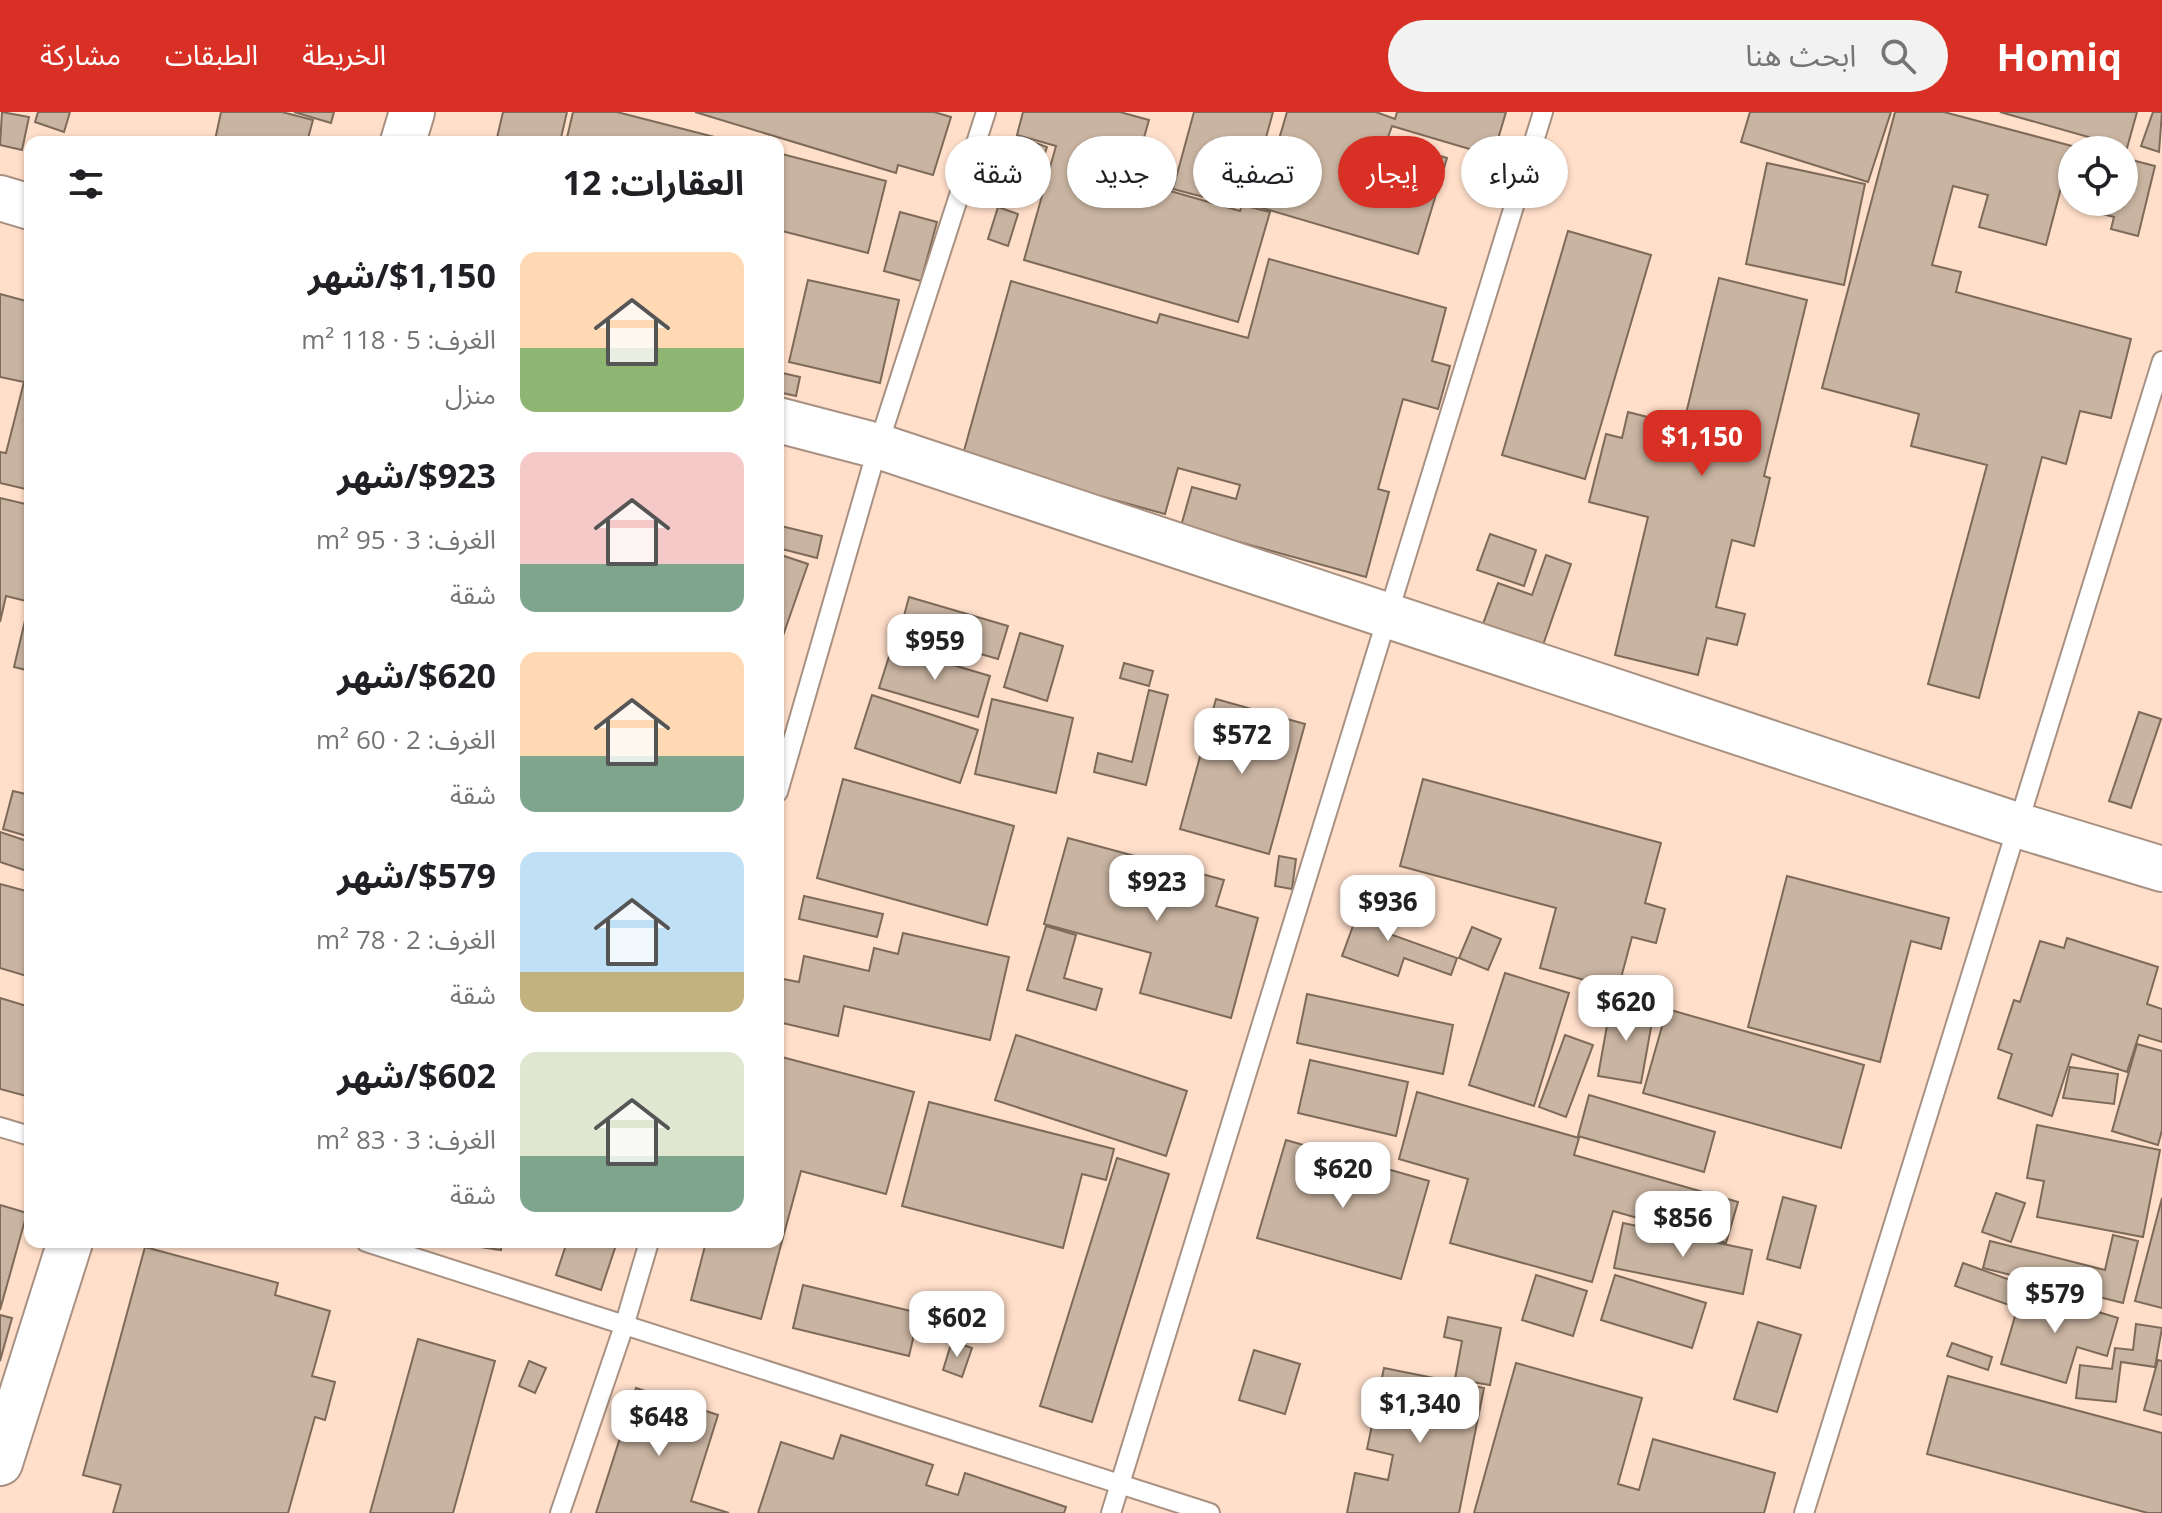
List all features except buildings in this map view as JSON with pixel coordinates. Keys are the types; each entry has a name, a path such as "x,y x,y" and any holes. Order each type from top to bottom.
{"street":[{"path":"405,136 412,112"},
{"path":"0,198 24,205"},
{"path":"784,422 878,446 2017,825 2162,869"},
{"path":"0,1463 68,1248"}],"lane":[{"path":"784,771 878,446 986,112"},
{"path":"1111,1513 1543,112"},
{"path":"1804,1513 2162,361"},
{"path":"0,1127 24,1134"},
{"path":"385,1248 1210,1513"},
{"path":"560,1513 647,1248"}],"shaded area":[{"path":"0,112 2162,112 2162,1513 0,1513"}]}
